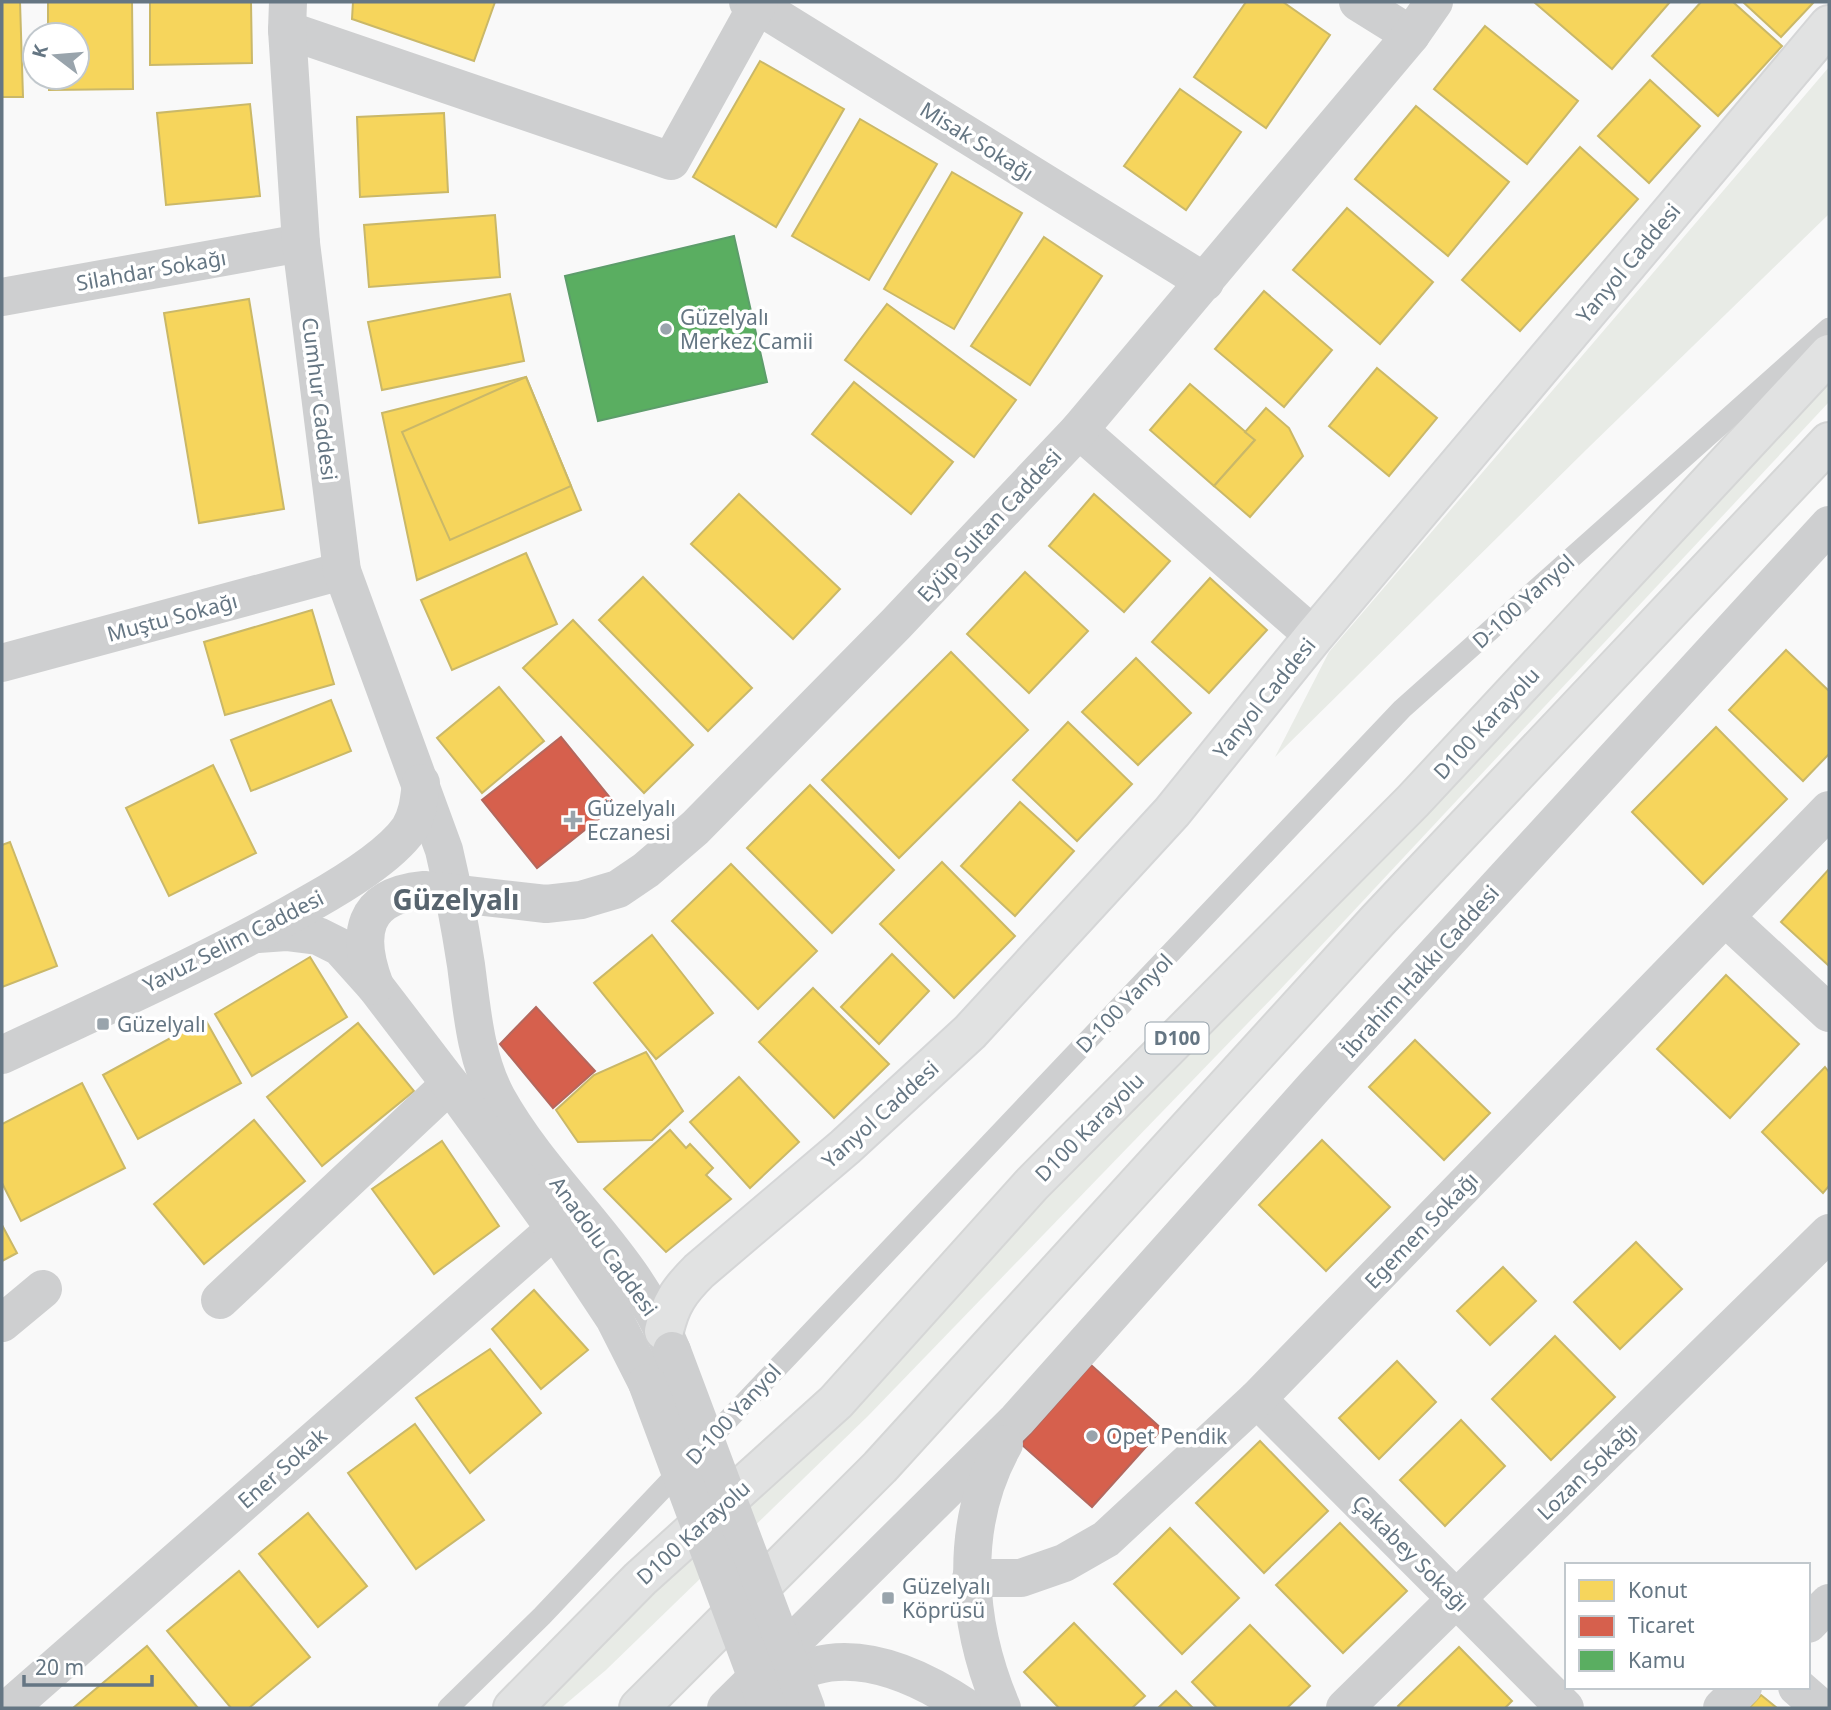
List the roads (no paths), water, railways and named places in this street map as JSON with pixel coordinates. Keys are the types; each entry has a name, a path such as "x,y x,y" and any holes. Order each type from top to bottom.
{"main road":[{"name":"Yanyol Caddesi","path":"668,1341 669,1309 682,1288 845,1147 970,1032 1172,813 1314,636 1829,25"},
{"name":"D100 Karayolu","path":"513,1708 640,1580 836,1402 1032,1184 1413,801 1829,354"},
{"path":"639,1708 880,1467 1378,920 1829,442"}],"street":[{"path":"1358,2 1411,34"},
{"name":"Eyüp Sultan Caddesi","path":"375,986 367,964 365,931 370,915 380,903 393,896 405,891 445,901 546,904 581,900 618,889 646,870 695,828 797,726 1079,430 1411,34 1434,2"},
{"path":"288,16 671,161 754,3"},
{"name":"Misak Sokağı","path":"754,3 1205,282"},
{"name":"Cumhur Caddesi","path":"288,16 301,243 342,571 421,783"},
{"name":"Silahdar Sokağı","path":"2,297 301,243"},
{"path":"1079,430 1314,636"},
{"name":"İbrahim Hakkı Caddesi","path":"1017,1420 1314,1087 1829,526"},
{"name":"Muştu Sokağı","path":"2,663 342,571"},
{"name":"Anadolu Caddesi","path":"421,783 444,850 445,901 485,1072 509,1117 644,1293 668,1341 806,1708"},
{"name":"Yavuz Selim Caddesi","path":"2,1055 258,934 336,887 383,854 408,829 417,813 421,783"},
{"name":"Egemen Sokağı","path":"971,1578 1021,1578 1064,1563 1106,1539 1257,1399 1829,810"},
{"path":"1726,918 1829,1013"},
{"name":"Anadolu Caddesi","path":"258,934 286,932 318,936 340,947 375,986 450,1084 555,1229 614,1318 648,1382 768,1708"},
{"path":"220,1300 450,1084"},
{"name":"Ener Sokak","path":"9,1708 555,1229"},
{"name":"Lozan Sokağı","path":"1345,1708 1829,1233"},
{"path":"2,1323 43,1289"},
{"name":"Çakabey Sokağı","path":"1257,1399 1565,1708"},
{"path":"1002,1708 985,1667 975,1626 971,1578 979,1507 992,1465 1017,1420"},
{"path":"727,1708 1017,1420"},
{"path":"1810,1622 1829,1603"},
{"path":"727,1708 814,1666 847,1662 886,1667 918,1679 967,1708"},
{"path":"1722,1708 1742,1689"},
{"path":"1799,1689 1821,1708"}],"lane":[{"name":"D-100 Yanyol","path":"448,1708 542,1616 1402,709 1829,328"}],"place":[{"name":"Güzelyalı Merkez Camii","path":"666,329"},
{"name":"Güzelyalı Eczanesi","path":"573,820"},
{"name":"Güzelyalı","path":"103,1024"},
{"name":"Opet Pendik","path":"1092,1436"},
{"name":"Güzelyalı Köprüsü","path":"888,1598"}],"district":[{"name":"Güzelyalı","path":"456,899"}]}
